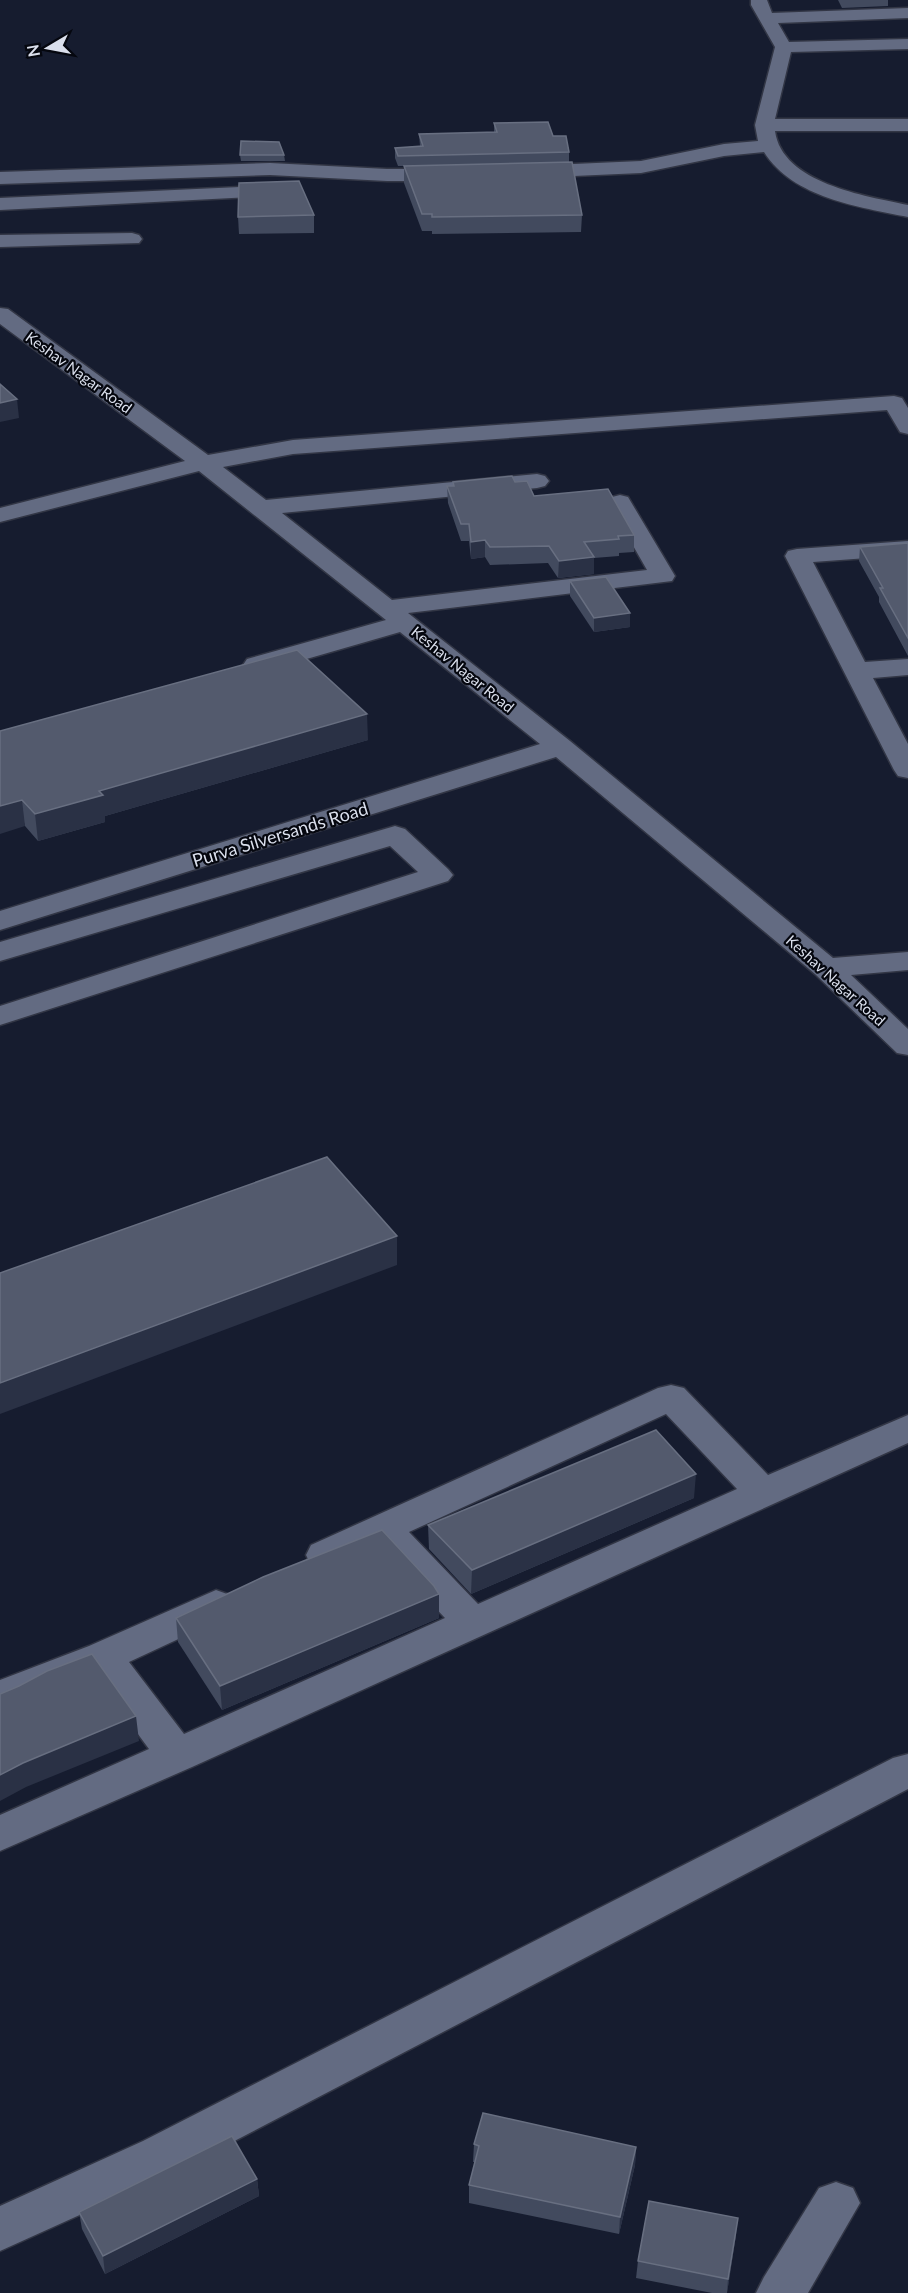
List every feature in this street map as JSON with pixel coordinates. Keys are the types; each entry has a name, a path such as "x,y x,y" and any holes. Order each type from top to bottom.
{"street":[{"path":"759,0 759,5 784,47 764,125 769,146 780,162 821,188 908,211"},
{"path":"766,18 908,13"},
{"path":"784,47 908,44"},
{"path":"764,125 908,125"},
{"path":"510,173 641,167 724,150 769,146"},
{"path":"0,178 270,169 387,175 464,182 0,204"},
{"path":"821,188 886,188"},
{"path":"0,241 132,239"},
{"name":"Keshav Nagar Road","path":"1,316 204,463 560,747 826,968 908,1046"},
{"path":"0,515 204,463 293,447 894,403 908,427"},
{"path":"261,508 537,481"},
{"path":"229,672 396,616 663,576 620,502"},
{"path":"908,548 797,556 908,770"},
{"path":"856,671 908,667"},
{"name":"Purva Silversands Road","path":"0,921 560,747"},
{"path":"0,1017 402,888 438,874 395,835 2,949"},
{"path":"826,968 908,961"},
{"path":"296,1568 671,1397 763,1494"},
{"path":"0,1834 908,1428"},
{"path":"382,1529 473,1623"},
{"path":"0,1696 103,1657 243,1593"},
{"path":"103,1657 177,1756"},
{"path":"0,2229 160,2156 908,1770"},
{"path":"781,2293 836,2203"}],"building":[{"path":"548,122 553,136 566,136 569,152 398,156 395,148 423,146 419,134 497,132 494,123"},
{"path":"241,141 279,142 284,155 240,155"},
{"path":"572,162 582,215 432,217 432,214 422,214 404,166"},
{"path":"299,181 314,215 238,217 239,183"},
{"path":"0,384 17,399 0,403"},
{"path":"512,476 515,482 527,481 534,496 608,489 634,535 618,536 619,539 584,542 594,557 559,561 549,546 490,547 485,540 471,542 469,524 461,524 447,486 454,486 453,482"},
{"path":"908,543 908,638 860,547"},
{"path":"606,577 630,613 594,618 570,581"},
{"path":"297,650 367,714 99,791 103,795 35,814 22,800 0,806 0,731"},
{"path":"327,1157 397,1236 0,1383 0,1273"},
{"path":"656,1430 696,1474 472,1570 428,1525"},
{"path":"382,1530 439,1594 220,1686 176,1618 263,1577"},
{"path":"92,1654 136,1716 23,1763 0,1775 0,1694 47,1671"},
{"path":"483,2113 636,2147 620,2217 469,2185 479,2146 474,2144"},
{"path":"232,2136 257,2179 103,2256 79,2212"},
{"path":"649,2201 738,2218 728,2279 638,2261"}]}
